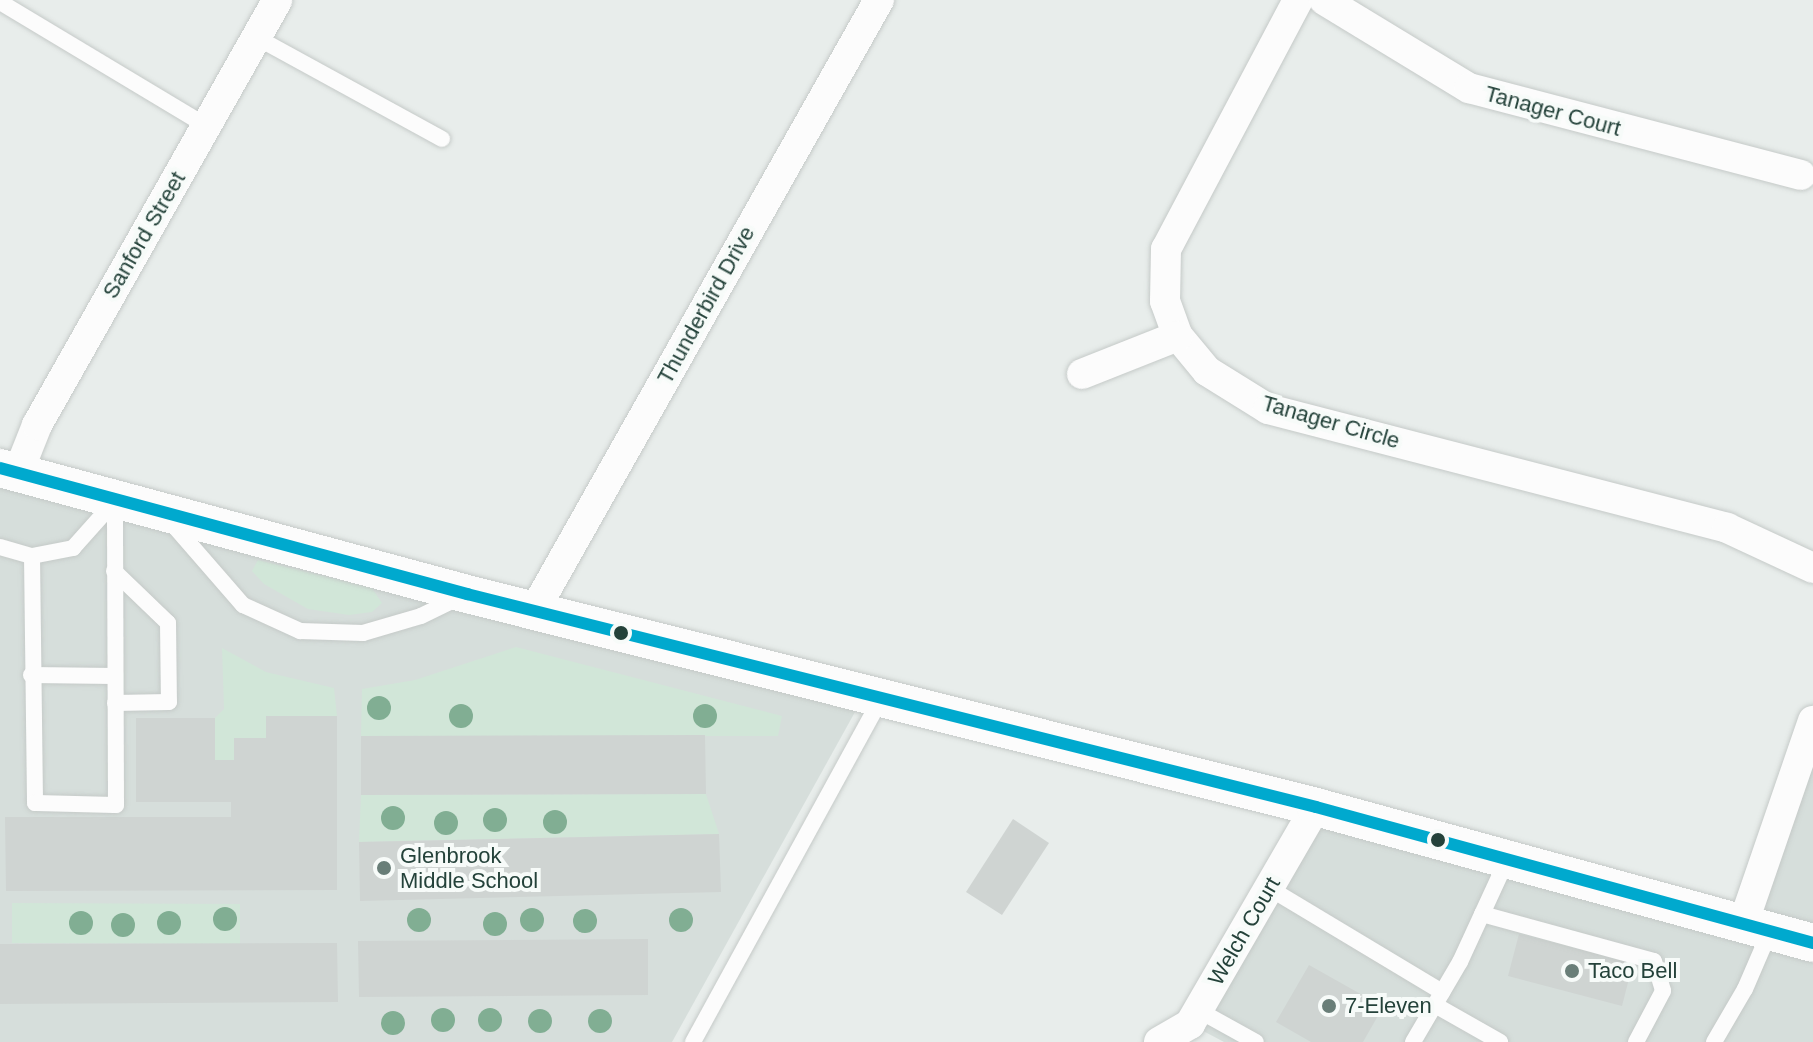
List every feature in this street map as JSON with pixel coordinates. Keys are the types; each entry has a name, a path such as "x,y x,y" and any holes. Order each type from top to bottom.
{"street":[{"name":"Sanford Street","path":"9,471 277,0"},
{"name":"Thunderbird Drive","path":"534,611 879,0"},
{"name":"Tanager Circle","path":"1298,0 1166,249 1165,301 1178,336 1207,371 1268,409 1727,528 1813,568"},
{"name":"Tanager Court","path":"1324,0 1469,88 1801,175"},
{"path":"1082,374 1178,336"},
{"path":"9,471 467,594 1316,807 1813,943"},
{"path":"1756,928 1813,721"},
{"name":"Welch Court","path":"1159,1042 1190,1024 1316,807"}],"lane":[{"path":"0,2 206,126"},
{"path":"256,37 442,139"},
{"path":"0,547 32,556 73,548 115,501"},
{"path":"32,556 31,675 35,803 116,805 115,501"},
{"path":"163,513 215,579 243,605 300,631 363,633 421,616 467,594"},
{"path":"114,571 168,623 169,702 115,703"},
{"path":"31,675 115,676"},
{"path":"693,1042 881,698"},
{"path":"1413,1042 1482,914 1507,860"},
{"path":"1269,888 1500,1042"},
{"path":"1482,914 1654,961 1663,991 1636,1042"},
{"path":"1714,1042 1745,989 1756,928"},
{"path":"1198,1010 1256,1042"}],"shaded area":[{"name":"Glenbrook Middle School","path":"0,468 865,694 672,1042 0,1042"},
{"path":"1813,721 1813,1042 1224,1042 1190,1024 1316,807 1743,924"}],"green space":[{"path":"258,560 372,588 382,603 372,612 349,615 308,609 264,584 252,571"},
{"path":"516,647 782,716 778,736 361,736 362,689 415,680"},
{"path":"222,648 266,672 334,688 337,716 267,716 266,738 235,738 234,760 215,760 215,718 224,709"},
{"path":"706,794 719,834 359,842 361,795"},
{"path":"12,903 240,904 240,944 12,943"}],"building":[{"path":"266,716 337,716 337,890 6,891 5,817 231,817 231,802 136,802 136,718 215,718 215,760 234,760 234,738 266,738"},
{"path":"705,735 706,794 361,795 361,736"},
{"path":"1013,819 1049,843 1002,915 966,892"},
{"path":"719,834 721,892 360,901 359,842"},
{"path":"1519,934 1633,963 1622,1006 1508,976"},
{"path":"648,939 648,995 359,997 358,941"},
{"path":"337,943 338,1002 0,1004 0,944"},
{"path":"1309,965 1373,1001 1369,1008 1379,1014 1363,1042 1311,1042 1276,1022"}],"transit line":[{"path":"0,468 467,594 1316,807 1813,943"}],"place":[{"name":"Glenbrook Middle School","path":"384,868"},
{"name":"Taco Bell","path":"1572,971"},
{"name":"7-Eleven","path":"1329,1006"}]}
